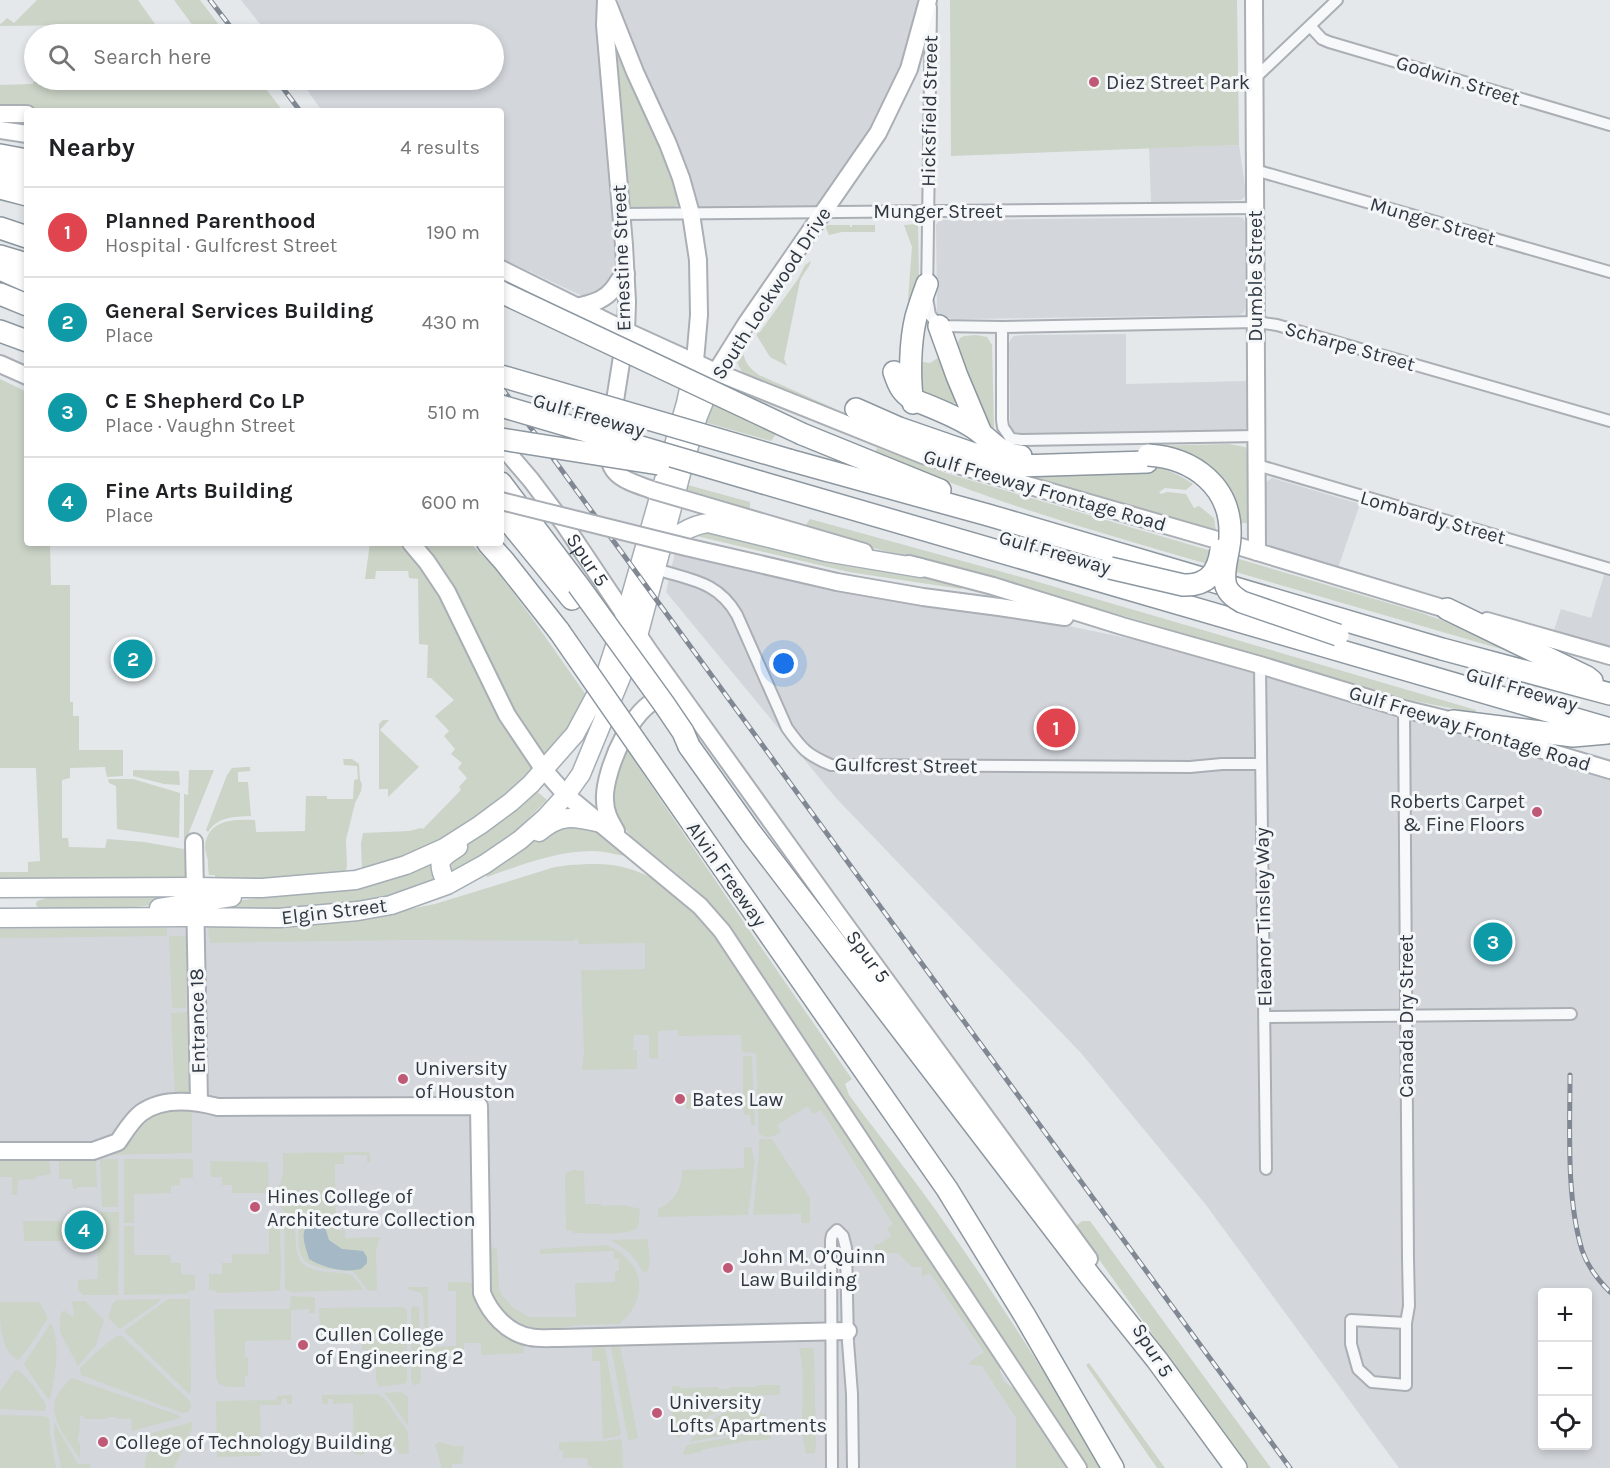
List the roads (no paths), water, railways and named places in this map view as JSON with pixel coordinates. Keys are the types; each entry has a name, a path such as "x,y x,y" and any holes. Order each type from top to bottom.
{"highway":[{"path":"0,155 24,159"},
{"path":"0,170 24,175"},
{"path":"0,188 24,194"},
{"path":"0,228 24,236"},
{"path":"0,242 24,250"},
{"path":"0,256 24,263"},
{"path":"0,269 24,280"},
{"path":"927,285 916,316 913,333 912,399 915,410 926,425 947,444"},
{"path":"504,293 802,434 953,495 988,515"},
{"path":"0,294 24,304"},
{"path":"939,326 981,433"},
{"path":"0,331 24,340"},
{"path":"894,372 899,388 912,399 960,420 981,433 997,448 1016,456 1177,459 1192,466 1213,485 1221,496 1228,513 1230,548 1226,567 1226,584 1234,597 1242,602 1338,635"},
{"name":"Gulf Freeway","path":"504,377 786,474 1610,731"},
{"name":"Gulf Freeway","path":"504,391 881,503 1610,714"},
{"name":"Gulf Freeway","path":"504,407 760,482 786,474 988,515 1442,650 1608,693"},
{"path":"856,409 900,428 1003,464 1019,466 1148,459 1180,468 1206,489 1219,512 1222,537 1218,561 1209,579 1202,583 1183,585 1110,568"},
{"path":"900,428 916,428 960,420"},
{"path":"504,439 760,482"},
{"path":"504,487 575,592"},
{"path":"504,515 575,592"},
{"name":"Alvin Freeway","path":"489,546 504,561 559,631 947,1189 1025,1316 1113,1468"},
{"name":"Spur 5","path":"575,592 670,714 683,732 689,746 751,833 1090,1276 1157,1360 1236,1468"},
{"path":"1446,609 1587,677 1608,693"},
{"path":"1453,721 1573,736 1610,731"}],"main road":[{"name":"Ernestine Street","path":"606,0 605,25 626,274 626,331 608,444 608,458 611,468 622,478 652,490"},
{"name":"Ernestine Street","path":"606,0 635,72 668,144 691,214 698,260 699,315 695,361"},
{"name":"South Lockwood Drive","path":"638,636 686,456 698,416 716,372 746,324 878,133 909,69 930,0"},
{"name":"Dumble Street","path":"1254,0 1257,552"},
{"path":"0,114 24,114"},
{"path":"0,129 24,133"},
{"name":"Gulf Freeway Frontage Road","path":"504,270 626,331 716,372 923,454 1610,656"},
{"path":"577,307 606,297 621,276 626,274"},
{"name":"South Lockwood Drive","path":"625,615 686,403 695,361"},
{"path":"0,363 24,373"},
{"name":"Spur 5","path":"504,448 564,524 638,636 851,933 1154,1347 1157,1360"},
{"name":"Gulf Freeway Frontage Road","path":"652,490 921,568 993,586 1404,709 1453,721 1610,770"},
{"name":"Gulf Freeway Frontage Road","path":"504,502 837,582 1122,626"},
{"path":"662,547 689,528 708,523 826,552 921,568"},
{"path":"414,546 447,592 507,715 543,770 566,795 700,906 722,931 1078,1468"},
{"name":"Elgin Street","path":"0,918 116,917 262,888 356,880 406,865 444,848 511,802 531,784 575,734 604,680 625,615"},
{"name":"Elgin Street","path":"0,888 196,902 279,918 358,911 391,905 447,885 480,867 520,840 566,795 581,774 638,636"},
{"path":"621,839 610,821 605,790 611,764 633,720 647,705 665,696 678,698 688,705"},
{"path":"447,885 440,863 443,856 490,827 511,802"},
{"path":"480,867 505,862 547,826 558,820 573,817 601,823"},
{"name":"Entrance 18","path":"0,1151 93,1151 118,1142 129,1125 141,1113 156,1105 199,1102 194,842"},
{"path":"25,888 26,918"},
{"path":"199,1102 218,1107 479,1106 482,1293 486,1304 508,1328 528,1337 840,1331"}],"street":[{"name":"Hicksfield Street","path":"930,0 927,285 928,308 933,320 939,326"},
{"path":"1254,79 1337,0"},
{"name":"Godwin Street","path":"1310,26 1322,39 1329,42 1610,125"},
{"name":"Munger Street","path":"1255,170 1610,272"},
{"name":"Munger Street","path":"621,214 1255,208"},
{"name":"Scharpe Street","path":"939,326 1256,322 1277,325 1610,421"},
{"path":"1002,327 1002,420 1003,427 1011,439 1256,436"},
{"name":"Lombardy Street","path":"1257,465 1610,570"},
{"name":"Gulfcrest Street","path":"656,570 709,586 722,594 731,604 787,728 811,757 831,765 1190,767 1261,764"},
{"name":"Eleanor Tinsley Way","path":"1260,665 1266,1169"},
{"name":"Canada Dry Street","path":"1404,709 1409,1306 1406,1323 1406,1385 1372,1382 1358,1369 1351,1344 1351,1320 1406,1323"},
{"path":"1264,1017 1571,1014"},
{"path":"832,1468 840,1331 847,1278 846,1242 837,1230 831,1240 832,1278 840,1331 852,1394 853,1468"},
{"path":"832,1278 847,1278"}],"water":[{"path":"314,1219 323,1221 329,1240 342,1249 363,1251 367,1257 367,1263 361,1269 341,1270 309,1259 304,1233 305,1228"}],"railway":[{"path":"210,0 228,24"},
{"path":"284,90 298,108"},
{"path":"504,391 1290,1468"},
{"path":"1570,1075 1571,1186 1577,1230 1587,1261 1610,1292"}],"place":[{"name":"Diez Street Park","path":"1094,82"},
{"name":"General Services Building","path":"133,659"},
{"name":"Planned Parenthood","path":"1056,728"},
{"name":"Roberts Carpet & Fine Floors","path":"1537,812"},
{"name":"C E Shepherd Co LP","path":"1493,942"},
{"name":"University of Houston","path":"403,1079"},
{"name":"Bates Law","path":"680,1099"},
{"name":"Hines College of Architecture Collection","path":"255,1207"},
{"name":"Fine Arts Building","path":"84,1230"},
{"name":"John M. O’Quinn Law Building","path":"728,1268"},
{"name":"Cullen College of Engineering 2","path":"303,1345"},
{"name":"University Lofts Apartments","path":"657,1413"},
{"name":"College of Technology Building","path":"103,1442"}]}
